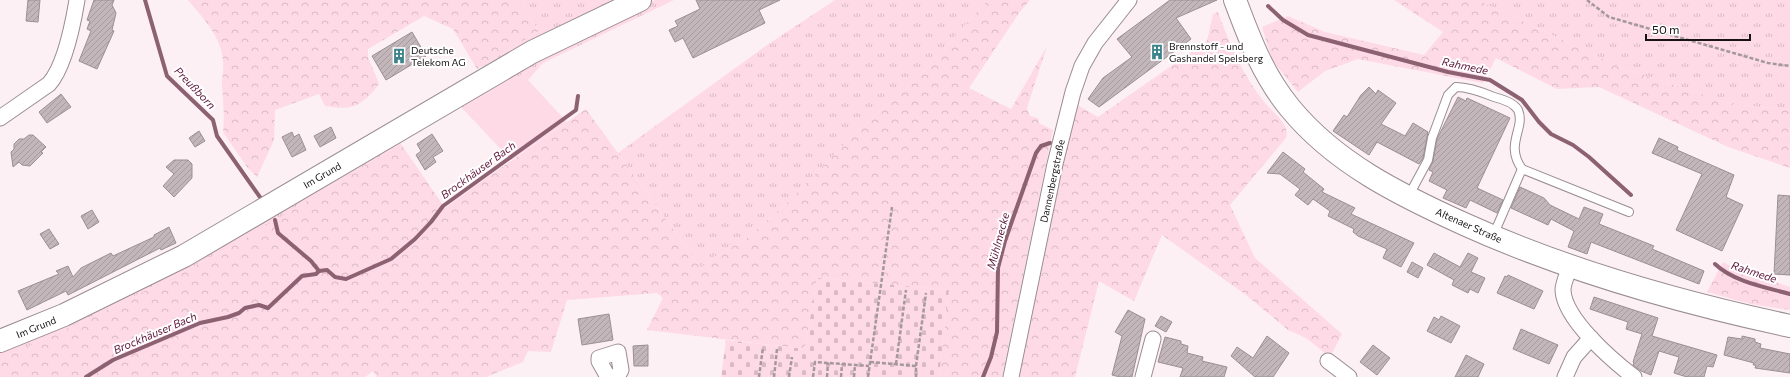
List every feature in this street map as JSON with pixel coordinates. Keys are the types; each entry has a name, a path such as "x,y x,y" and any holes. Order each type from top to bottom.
{"main road":[{"name":"Im Grund","path":"0,341 64,315 184,256 532,52 640,0"},
{"name":"Altenaer Straße","path":"1235,0 1253,48 1273,85 1313,133 1349,162 1370,176 1408,197 1493,237 1570,266 1623,284 1675,299 1790,326"}],"street":[{"path":"0,118 49,84 54,78 69,35 77,0"},
{"name":"Dannenbergstraße","path":"1011,377 1055,164 1073,92 1082,66 1095,43 1129,0"},
{"path":"1570,266 1563,288 1564,296 1572,315 1591,338 1620,366 1634,377"},
{"path":"1565,377 1574,357 1591,338"},
{"path":"1144,377 1153,339"},
{"path":"608,377 599,361 599,358 618,352 621,370 617,377"},
{"path":"1328,361 1349,377"}],"lane":[{"path":"1408,197 1428,160 1432,138 1448,95 1456,87 1481,92 1504,100 1514,106 1518,111 1519,119 1514,150 1517,162 1522,169 1629,212"},
{"path":"1493,237 1522,169"}],"path":[{"path":"1587,0 1609,17 1768,63 1790,66"},
{"path":"868,377 892,207"},
{"path":"896,364 906,290"},
{"path":"916,377 916,366 926,292"},
{"path":"759,377 763,347"},
{"path":"774,377 778,349"},
{"path":"789,377 792,357"},
{"path":"813,377 815,362 855,365 896,364 916,366"},
{"path":"827,377 828,363"},
{"path":"841,377 842,364"},
{"path":"854,377 855,365"}],"green space":[{"path":"188,0 525,0 521,4 539,31 477,69 453,29 424,16 368,49 368,57 379,84 362,102 343,108 325,106 319,94 275,110 274,140 257,177 247,167 223,132 224,114 222,52 215,36 205,20"},
{"path":"525,0 619,0 477,69 539,31 521,4"},
{"path":"655,0 674,0 543,63 462,108 457,103 585,34"},
{"path":"835,0 990,0 984,4 915,81 852,136 785,205 746,239 712,258 701,268 618,153 767,45"},
{"path":"990,0 1030,0 1019,13 969,88 1011,109 1047,46 1027,108 1030,116 1038,118 1039,123 1053,130 1002,377 939,377 949,290 817,278 805,349 647,330 663,298 657,293 567,300 551,352 528,351 523,362 486,377 377,377 373,371 365,377 0,377 0,360 121,303 228,249 401,144 445,208 586,109 701,268 712,258 746,239 785,205 852,136 915,81 984,4"},
{"path":"1394,0 1477,0 1625,69 1732,104 1790,110 1790,168 1728,147 1599,87 1557,89 1496,58 1483,83 1358,59 1325,71 1298,92 1272,60 1262,27 1288,16 1325,32 1424,55 1443,32"},
{"path":"1477,0 1790,0 1790,110 1732,104 1625,69"},
{"path":"1218,12 1232,48 1250,82 1265,103 1284,124 1287,133 1286,138 1230,205 1255,258 1342,334 1330,357 1306,338 1288,330 1246,295 1162,235 1134,301 1099,281 1075,377 1019,377 1076,104 1098,117 1207,41 1213,14"},
{"path":"543,63 528,80 567,122 511,160 462,108"},
{"path":"398,139 401,144 228,249 121,303 0,360 0,350"},
{"path":"1723,262 1738,270 1790,287 1790,310 1751,304 1707,292"},
{"path":"817,278 949,290 939,377 721,377 726,340 805,349"}],"building":[{"path":"28,0 40,0 38,22 26,21"},
{"path":"94,0 114,0 112,5 116,13 112,30 114,31 97,69 79,61 91,31 87,29 90,21 87,20"},
{"path":"696,0 780,0 759,10 765,23 693,58 683,38 675,42 669,30 678,26 675,21 700,9"},
{"name":"Brennstoff - und Gashandel Spelsberg","path":"1170,0 1217,0 1176,18 1191,39 1099,107 1088,99 1103,78 1132,57 1117,39"},
{"name":"Deutsche Telekom AG","path":"412,32 426,56 386,80 372,56"},
{"path":"1369,87 1376,94 1378,90 1396,103 1381,124 1405,136 1413,123 1428,132 1423,158 1419,164 1377,142 1369,155 1333,131 1344,115 1347,117 1361,95"},
{"path":"61,94 71,107 47,123 39,112"},
{"path":"1458,97 1466,101 1467,98 1510,118 1477,188 1503,200 1497,213 1470,200 1466,208 1443,198 1447,190 1429,181 1433,172 1429,170 1433,161 1437,139"},
{"path":"331,127 336,138 320,147 314,136"},
{"path":"199,131 205,141 195,147 189,138"},
{"path":"292,132 294,137 299,134 306,150 292,157 282,137"},
{"path":"432,134 443,151 433,157 436,162 425,170 416,155 421,151 417,144"},
{"path":"29,135 33,135 46,147 41,152 43,153 30,166 22,165 19,162 13,167 11,152 14,149 14,144 19,139 24,139"},
{"path":"1659,138 1678,147 1677,150 1734,175 1726,197 1743,205 1722,251 1676,230 1702,174 1652,153"},
{"path":"1283,152 1305,169 1303,172 1324,189 1322,192 1355,208 1351,214 1414,243 1401,267 1383,258 1387,249 1358,236 1353,232 1354,229 1328,216 1330,211 1313,199 1308,205 1295,195 1300,189 1280,174 1267,173"},
{"path":"174,160 188,160 192,164 192,178 174,197 163,186 174,174 166,167"},
{"path":"1520,187 1544,198 1550,205 1579,219 1584,207 1603,214 1599,224 1654,246 1652,249 1704,271 1699,284 1591,242 1587,254 1568,247 1574,231 1551,219 1548,225 1511,208"},
{"path":"1778,195 1790,196 1790,275 1774,274"},
{"path":"92,210 99,222 88,229 81,216"},
{"path":"169,227 176,243 161,250 160,248 68,295 66,291 27,310 18,291 59,274 56,271 68,266 73,277 81,268 111,253 113,256 154,237 154,235"},
{"path":"49,229 59,244 50,249 40,234"},
{"path":"1434,253 1460,267 1468,253 1478,258 1471,272 1485,278 1478,293 1470,289 1468,293 1452,285 1454,280 1427,265"},
{"path":"1412,262 1423,268 1418,278 1407,272"},
{"path":"1508,275 1543,291 1534,309 1497,293 1505,276 1507,277"},
{"path":"1594,297 1658,318 1652,336 1717,355 1713,367 1707,366 1704,377 1687,377 1674,373 1679,357 1659,351 1651,375 1641,371 1633,365 1633,362 1642,334 1626,329 1628,322 1590,309"},
{"path":"1128,310 1145,319 1132,377 1120,377 1112,375 1122,336 1115,332"},
{"path":"609,314 613,340 582,345 578,319"},
{"path":"1161,316 1172,322 1166,332 1155,326"},
{"path":"1441,316 1460,326 1451,343 1427,331 1434,317 1439,320"},
{"path":"1521,329 1558,345 1549,364 1513,349"},
{"path":"1267,336 1289,353 1273,377 1255,377 1231,356 1237,347 1253,358"},
{"path":"1742,336 1755,339 1755,342 1761,344 1760,348 1790,354 1790,373 1755,368 1756,365 1753,365 1754,363 1724,355 1728,337 1742,339"},
{"path":"1165,337 1181,341 1181,344 1188,346 1187,353 1203,357 1202,361 1227,367 1224,377 1180,377 1183,368 1158,362"},
{"path":"648,345 648,366 634,366 633,346"},
{"path":"1373,345 1390,358 1377,375 1360,362"},
{"path":"1466,355 1484,364 1478,377 1455,377"}],"waterway":[{"name":"Preußborn","path":"145,0 167,76 213,120 217,136 262,200"},
{"name":"Rahmede","path":"1268,6 1283,20 1308,35 1448,72 1490,80 1522,100 1539,122 1551,134 1573,145 1589,157 1631,195"},
{"name":"Brockhäuser Bach","path":"86,377 113,360 200,323 228,317 239,313 245,308 259,305 268,308 302,276 316,274 319,271 327,270 335,277 346,279 391,259 415,239 431,222 443,206 576,110 578,96"},
{"name":"Mühlmecke","path":"983,377 991,357 997,332 998,268 1005,241 1036,153 1041,146 1050,143"},
{"name":"Preußborn","path":"275,220 278,233 311,261 319,271"},
{"name":"Rahmede","path":"1715,264 1740,280 1790,294"}],"place":[{"name":"Brennstoff - und Gashandel Spelsberg","path":"1157,52"},
{"name":"Deutsche Telekom AG","path":"399,56"}]}
